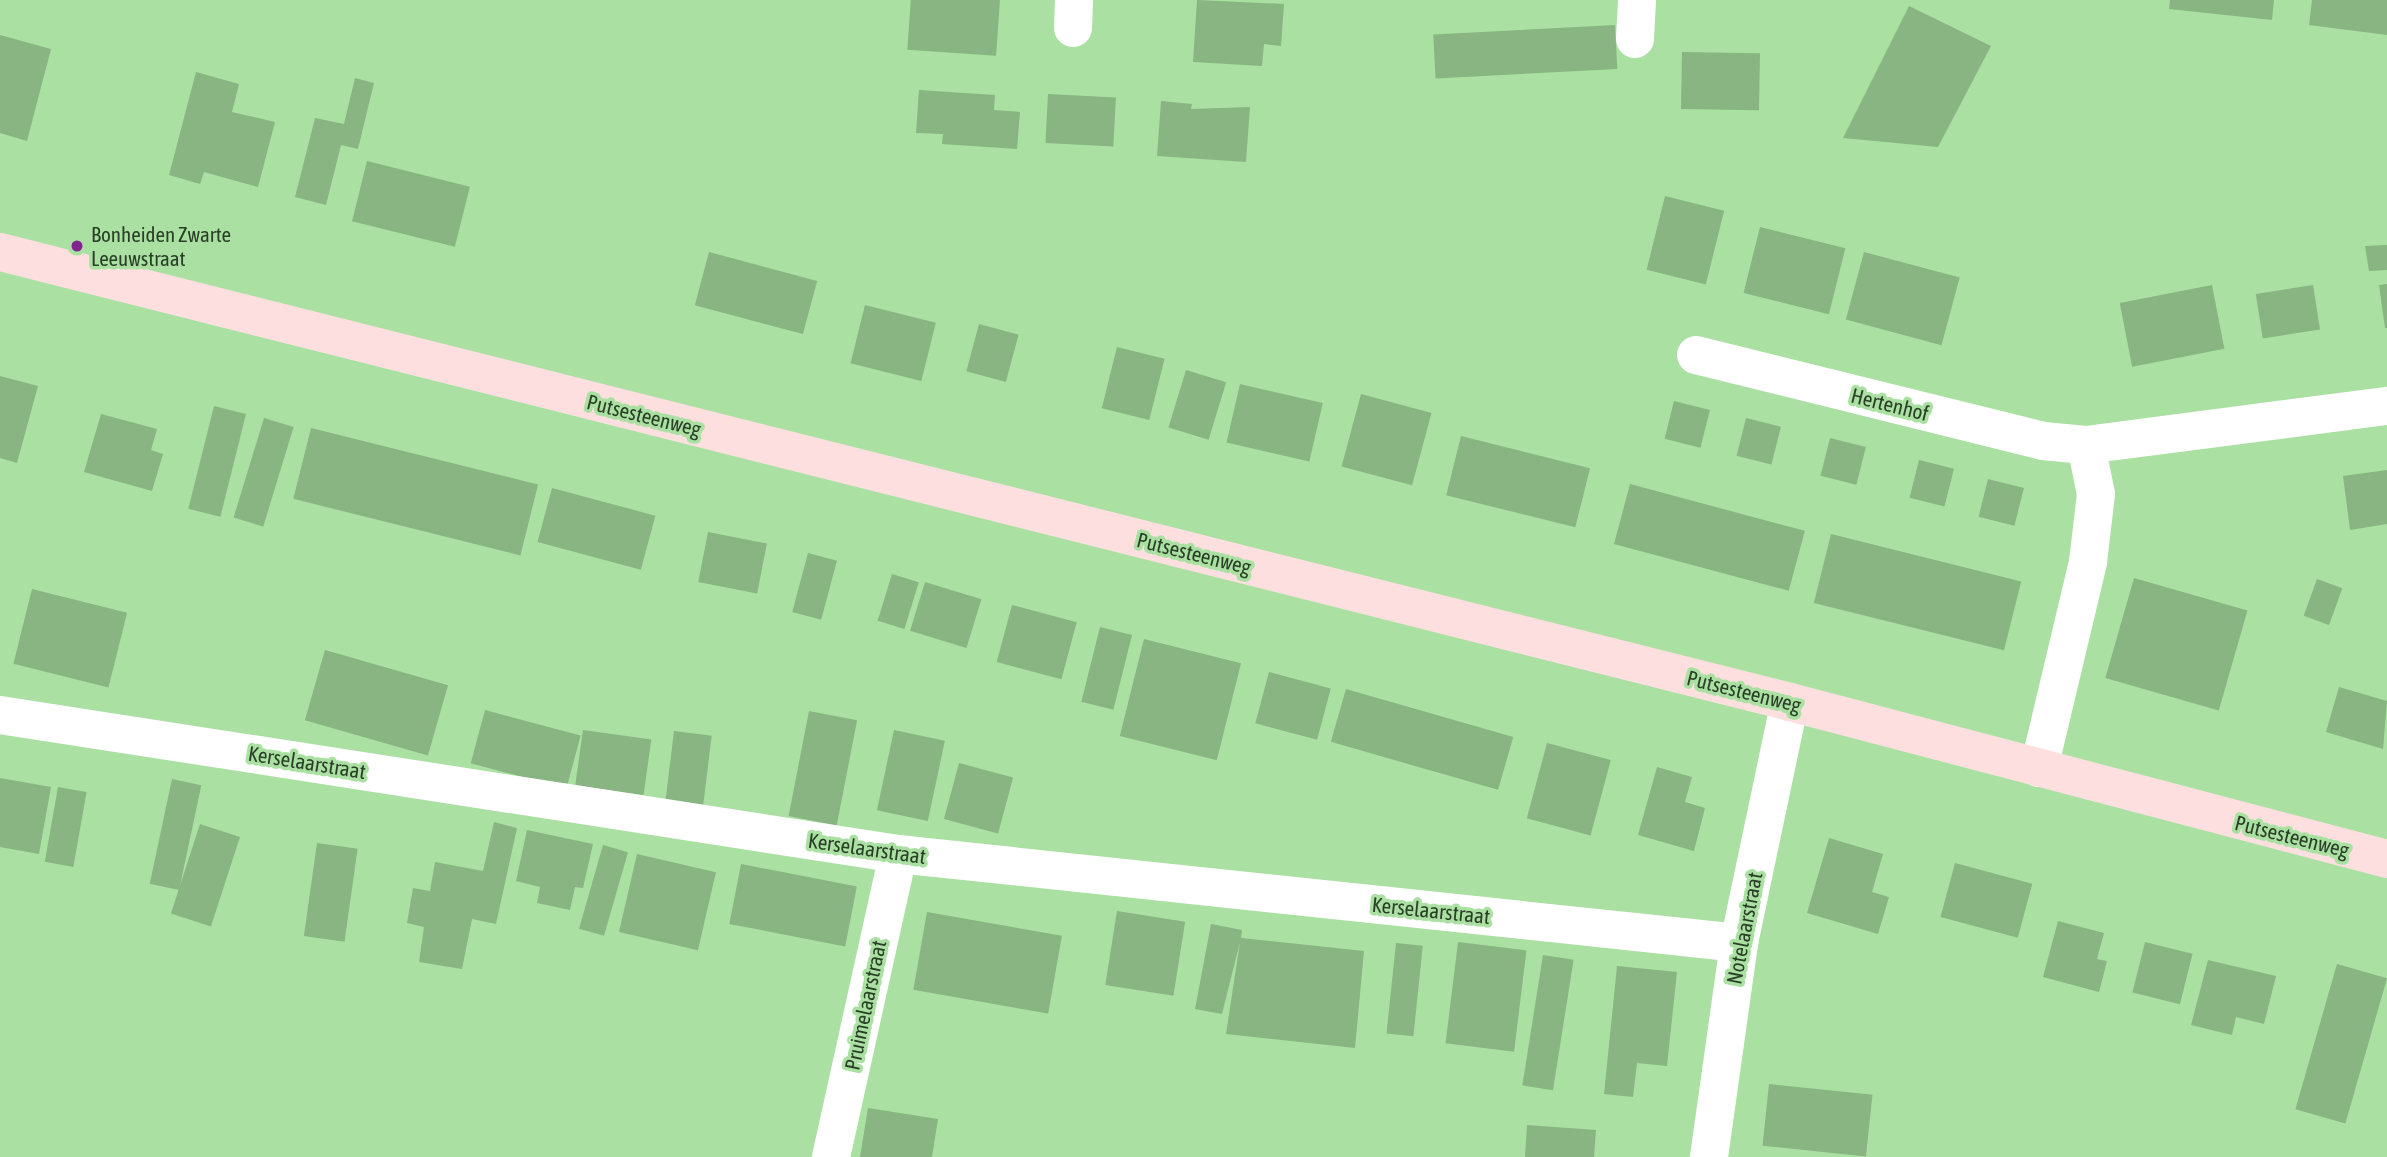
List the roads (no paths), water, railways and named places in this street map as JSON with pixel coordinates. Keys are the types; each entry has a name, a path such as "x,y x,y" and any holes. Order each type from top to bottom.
{"main road":[{"name":"Putsesteenweg","path":"0,252 1790,702 2387,859"}],"street":[{"path":"1634,39 1637,0"},
{"name":"Hertenhof","path":"1696,355 2043,441 2086,445 2387,406"},
{"path":"2039,768 2088,562 2096,494 2086,445"},
{"name":"Notelaarstraat","path":"1709,1157 1739,943 1790,702"},
{"name":"Kerselaarstraat","path":"0,715 898,854 1739,943"},
{"name":"Pruimelaarstraat","path":"831,1157 898,854"}],"place":[{"name":"Bonheiden Zwarte Leeuwstraat","path":"77,246"}]}
